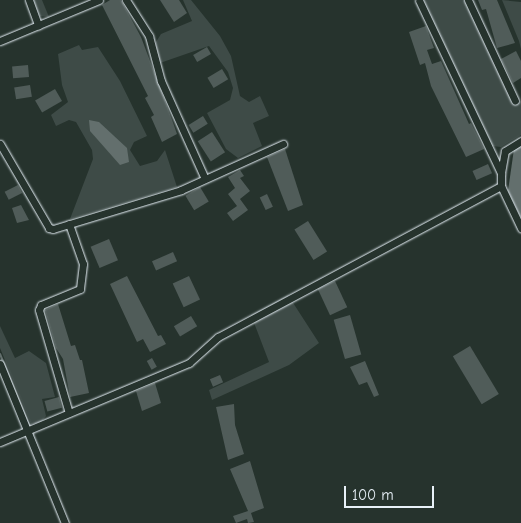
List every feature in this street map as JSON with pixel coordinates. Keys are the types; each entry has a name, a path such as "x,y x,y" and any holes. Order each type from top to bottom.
{"street":[{"path":"29,0 38,25"},
{"path":"0,41 99,0"},
{"path":"126,0 149,36 162,81 205,179"},
{"path":"419,0 501,173"},
{"path":"468,0 515,101"},
{"path":"521,141 505,151 501,173 501,186 521,228"},
{"path":"0,144 49,228 69,224 181,190 283,144"},
{"path":"0,442 189,362 218,337 501,186"},
{"path":"69,224 83,264 80,289 75,294 41,305 39,310 70,413"},
{"path":"0,364 65,523"}],"shaded area":[{"path":"33,0 42,0 49,17 39,16"},
{"path":"183,0 191,0 220,36 231,56 240,96 249,102 260,96 269,116 253,123 262,146 238,158 226,149 207,113 230,100 233,88 228,72 209,46 160,63 156,51 156,42 161,34 192,21"},
{"path":"422,0 466,0 516,104 521,101 521,135 501,147 492,146"},
{"path":"502,0 521,2 521,49 519,41"},
{"path":"79,45 82,50 98,47 120,81 147,136 134,142 130,150 140,166 157,161 165,150 177,187 70,219 93,159 92,150 76,122 69,120 56,126 51,115 68,102 62,85 58,54"},
{"path":"89,120 99,122 127,148 129,162 120,165 90,131"},
{"path":"521,144 521,218 508,191 514,149"},
{"path":"288,295 319,343 289,365 212,400 209,390 269,362 251,315"},
{"path":"0,326 15,358 29,351 46,363 55,397 42,399 46,416 41,422 31,424 0,348"}],"building":[{"path":"110,0 121,0 141,37 171,117 177,134 162,142 151,117 154,115 145,98 148,96 102,5"},
{"path":"160,0 179,0 187,13 174,22"},
{"path":"478,0 497,0 515,43 497,48 486,9 482,10"},
{"path":"426,26 434,48 427,50 432,64 441,61 469,124 471,123 484,149 466,157 431,86 425,63 420,65 409,32"},
{"path":"207,47 211,54 197,62 193,55"},
{"path":"516,51 521,61 521,78 513,83 501,59"},
{"path":"28,65 29,77 13,78 12,66"},
{"path":"222,69 228,79 214,88 207,78"},
{"path":"30,85 32,97 16,99 14,88"},
{"path":"55,89 62,101 42,113 35,100"},
{"path":"203,116 208,124 193,133 189,125"},
{"path":"212,132 225,152 211,161 198,141"},
{"path":"285,149 303,205 288,211 267,157"},
{"path":"488,164 492,173 477,180 472,171"},
{"path":"240,170 244,176 240,178 250,191 240,199 248,210 233,221 227,213 237,206 228,194 235,188 228,177"},
{"path":"18,185 22,193 9,200 5,192"},
{"path":"200,187 209,202 194,210 185,196"},
{"path":"267,194 273,207 266,210 260,197"},
{"path":"21,205 29,220 17,223 12,208"},
{"path":"308,221 327,252 314,260 294,229"},
{"path":"109,239 118,260 100,268 91,247"},
{"path":"173,252 177,261 156,270 152,261"},
{"path":"127,276 158,336 161,335 166,344 150,352 143,339 137,342 110,284"},
{"path":"189,276 200,300 184,307 173,284"},
{"path":"335,281 347,307 330,315 318,289"},
{"path":"58,304 71,346 75,345 80,360 82,360 89,393 70,397 63,359 56,348 45,310"},
{"path":"350,315 361,354 345,359 334,320"},
{"path":"191,316 197,326 180,337 174,326"},
{"path":"470,346 499,394 482,404 453,356"},
{"path":"152,358 157,367 152,370 147,361"},
{"path":"365,361 379,395 374,397 367,382 359,385 350,367"},
{"path":"220,375 223,382 213,387 210,379"},
{"path":"155,383 161,403 142,411 136,391"},
{"path":"59,397 62,408 47,412 45,401"},
{"path":"234,404 235,425 244,454 228,460 216,407"},
{"path":"250,461 264,508 251,513 254,522 248,523 247,519 236,523 233,516 248,511 230,469"}],"waterway":[{"path":"0,354 29,425"},
{"path":"32,434 37,447"}]}
